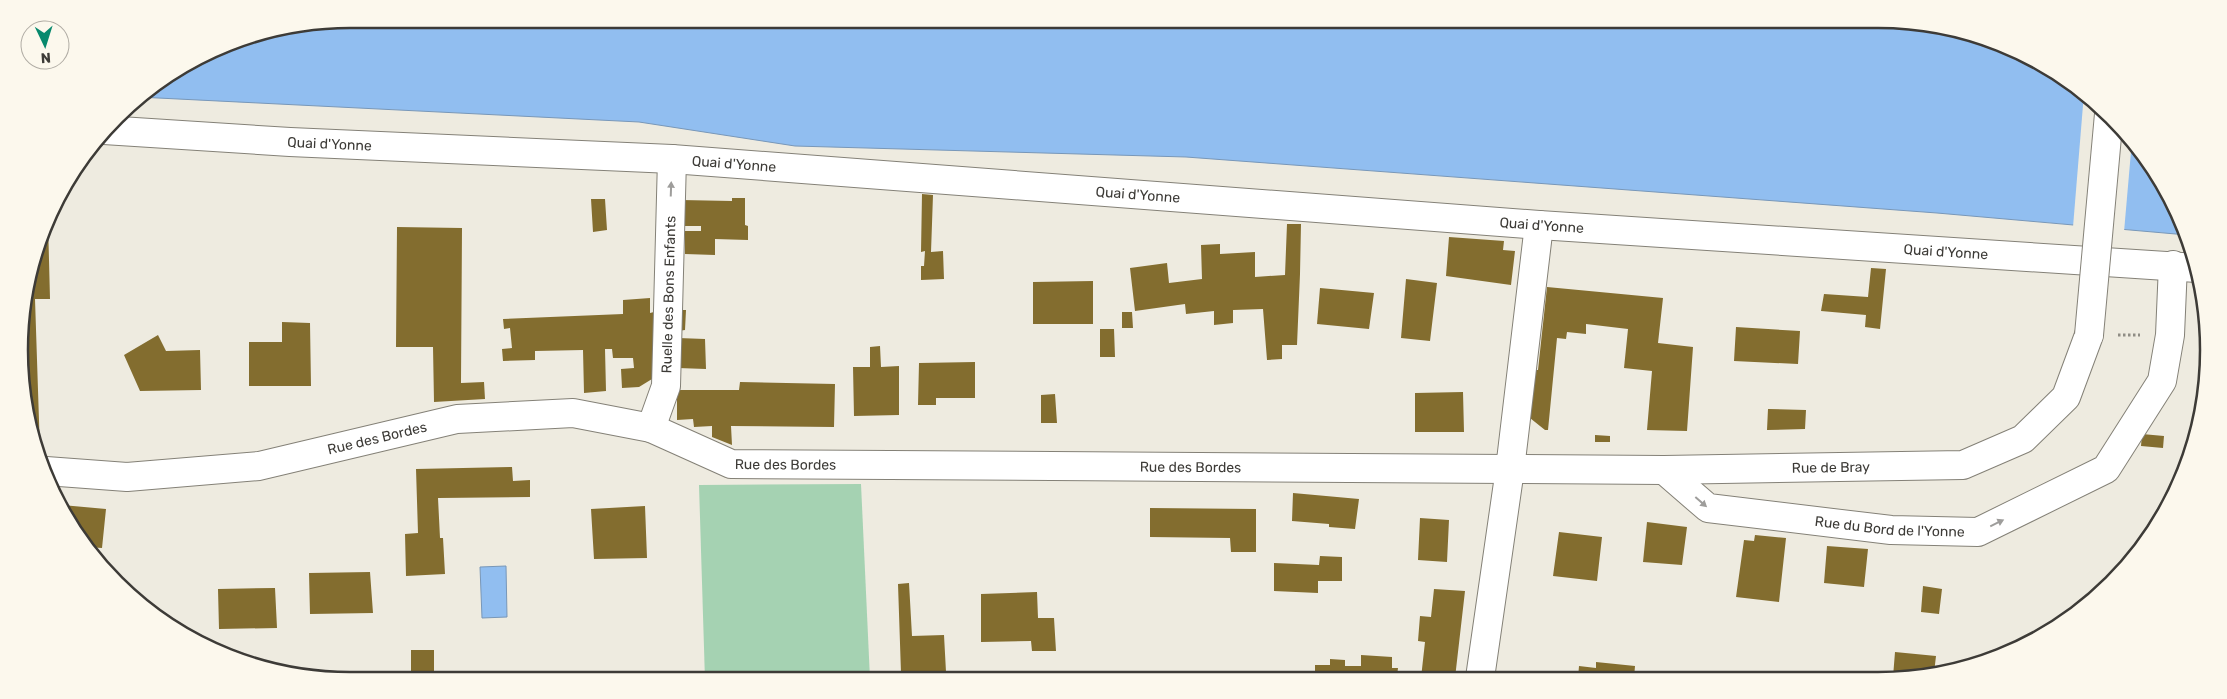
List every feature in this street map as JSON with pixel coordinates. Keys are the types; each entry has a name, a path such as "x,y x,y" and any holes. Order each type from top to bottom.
{"street":[{"name":"Rue de Bray","path":"1510,469 1664,470 1963,465 2023,439 2066,397 2089,335 2108,125"},
{"name":"Quai d'Yonne","path":"113,131 300,143 672,159 1539,225 2185,266"},
{"name":"Ruelle des Bons Enfants","path":"651,428 666,386 672,159"},
{"path":"1481,672 1510,469 1539,225"},
{"name":"Rue du Bord de l'Yonne","path":"1664,470 1708,508 1891,530 1978,532 2106,469 2162,381 2185,266"},
{"name":"Rue des Bordes","path":"51,471 127,477 259,466 457,419 573,412 651,428 731,464 1510,469"}],"path":[{"path":"2089,335 2170,335"}],"green space":[{"path":"861,484 870,672 705,672 699,485"}],"water":[{"path":"328,28 1899,28 1961,38 2001,52 2039,71 2074,94 2120,137 2133,153 2166,207 2178,234 1937,213 1186,157 795,146 639,122 149,98 188,71 226,52 266,38"},
{"path":"506,566 507,617 482,618 480,567"}],"pier":[{"path":"2083,102 2120,137 2131,151 2124,232 2073,227"}],"building":[{"path":"922,194 933,195 931,252 943,251 944,279 921,280 921,266 924,266 925,251 921,252"},
{"path":"732,198 745,198 745,225 748,226 748,240 715,239 715,255 685,254 685,231 701,231 701,226 681,226 681,200 732,201"},
{"path":"591,199 605,199 607,230 593,232"},
{"path":"1287,224 1301,224 1300,274 1297,345 1282,345 1282,359 1267,360 1263,309 1233,310 1233,323 1214,325 1214,311 1186,314 1185,304 1135,311 1130,268 1167,263 1169,283 1202,279 1201,245 1220,244 1220,254 1255,252 1255,277 1285,275"},
{"path":"397,227 462,228 461,383 484,382 485,399 434,402 433,347 396,347"},
{"path":"48,236 50,299 35,299 40,437 30,392 28,328 38,266"},
{"path":"1449,237 1504,241 1503,250 1515,251 1511,285 1446,276"},
{"path":"1871,268 1886,269 1880,329 1865,327 1866,315 1821,311 1824,294 1868,297"},
{"path":"1406,279 1437,283 1430,341 1401,338"},
{"path":"1093,281 1093,324 1033,324 1033,282"},
{"path":"1547,287 1663,298 1658,343 1693,347 1687,431 1647,430 1652,371 1624,368 1628,329 1586,324 1586,334 1567,332 1566,339 1557,338 1548,430 1545,430 1530,418 1536,370 1538,370"},
{"path":"1320,288 1374,293 1369,329 1317,324"},
{"path":"650,298 650,313 654,312 657,370 652,379 639,387 622,388 621,369 634,368 633,358 613,358 612,349 605,349 606,391 584,393 583,350 535,351 535,360 503,361 502,349 512,348 510,328 504,329 503,319 623,314 623,300"},
{"path":"679,310 686,310 685,330 678,331"},
{"path":"1122,312 1132,312 1133,328 1122,328"},
{"path":"282,322 310,323 311,386 249,386 249,342 282,342"},
{"path":"1736,327 1800,331 1798,364 1734,361"},
{"path":"1100,329 1114,329 1115,357 1100,357"},
{"path":"158,335 166,351 200,350 201,390 140,391 124,355"},
{"path":"678,338 705,339 706,369 678,368"},
{"path":"880,346 881,367 899,366 899,415 854,416 853,367 870,367 870,347"},
{"path":"975,362 975,398 936,398 936,405 918,405 919,363"},
{"path":"740,382 835,384 834,427 731,426 732,445 712,437 712,426 694,427 693,419 677,420 677,390 739,390"},
{"path":"1463,392 1464,432 1415,432 1415,393"},
{"path":"1055,394 1057,423 1041,423 1041,395"},
{"path":"1768,409 1806,410 1805,429 1767,430"},
{"path":"2142,434 2164,436 2163,448 2141,446"},
{"path":"1595,435 1610,436 1610,442 1595,442"},
{"path":"512,467 513,481 530,480 530,497 438,498 440,538 443,538 445,574 406,576 405,534 418,533 416,469"},
{"path":"1293,493 1359,499 1355,529 1329,527 1329,524 1292,521"},
{"path":"69,506 106,509 102,548 94,546"},
{"path":"645,506 647,558 594,559 591,509"},
{"path":"1150,508 1256,509 1256,552 1231,552 1230,538 1150,537"},
{"path":"1420,518 1449,520 1447,562 1418,560"},
{"path":"1647,522 1687,527 1682,565 1643,562"},
{"path":"1559,532 1602,537 1597,581 1553,576"},
{"path":"1755,535 1786,538 1779,602 1736,597 1744,540 1754,541"},
{"path":"1827,546 1868,549 1864,587 1824,583"},
{"path":"1320,556 1342,557 1342,581 1318,581 1318,593 1274,591 1274,563 1319,565"},
{"path":"370,572 373,613 310,614 309,573"},
{"path":"909,583 912,636 944,635 946,672 901,672 898,584"},
{"path":"1923,586 1942,589 1939,614 1921,612"},
{"path":"275,588 277,628 219,629 218,589"},
{"path":"1434,589 1465,591 1456,672 1422,672 1425,642 1418,641 1420,616 1431,617"},
{"path":"1037,592 1038,618 1054,618 1056,651 1032,651 1031,641 981,642 981,594"},
{"path":"411,650 434,650 434,672 411,672"},
{"path":"1895,652 1936,656 1935,666 1893,671"},
{"path":"1361,655 1392,657 1392,668 1398,668 1398,672 1315,672 1315,665 1330,665 1330,659 1345,660 1345,666 1361,666"},
{"path":"1596,662 1635,666 1634,672 1578,672 1579,666 1596,668"}]}
